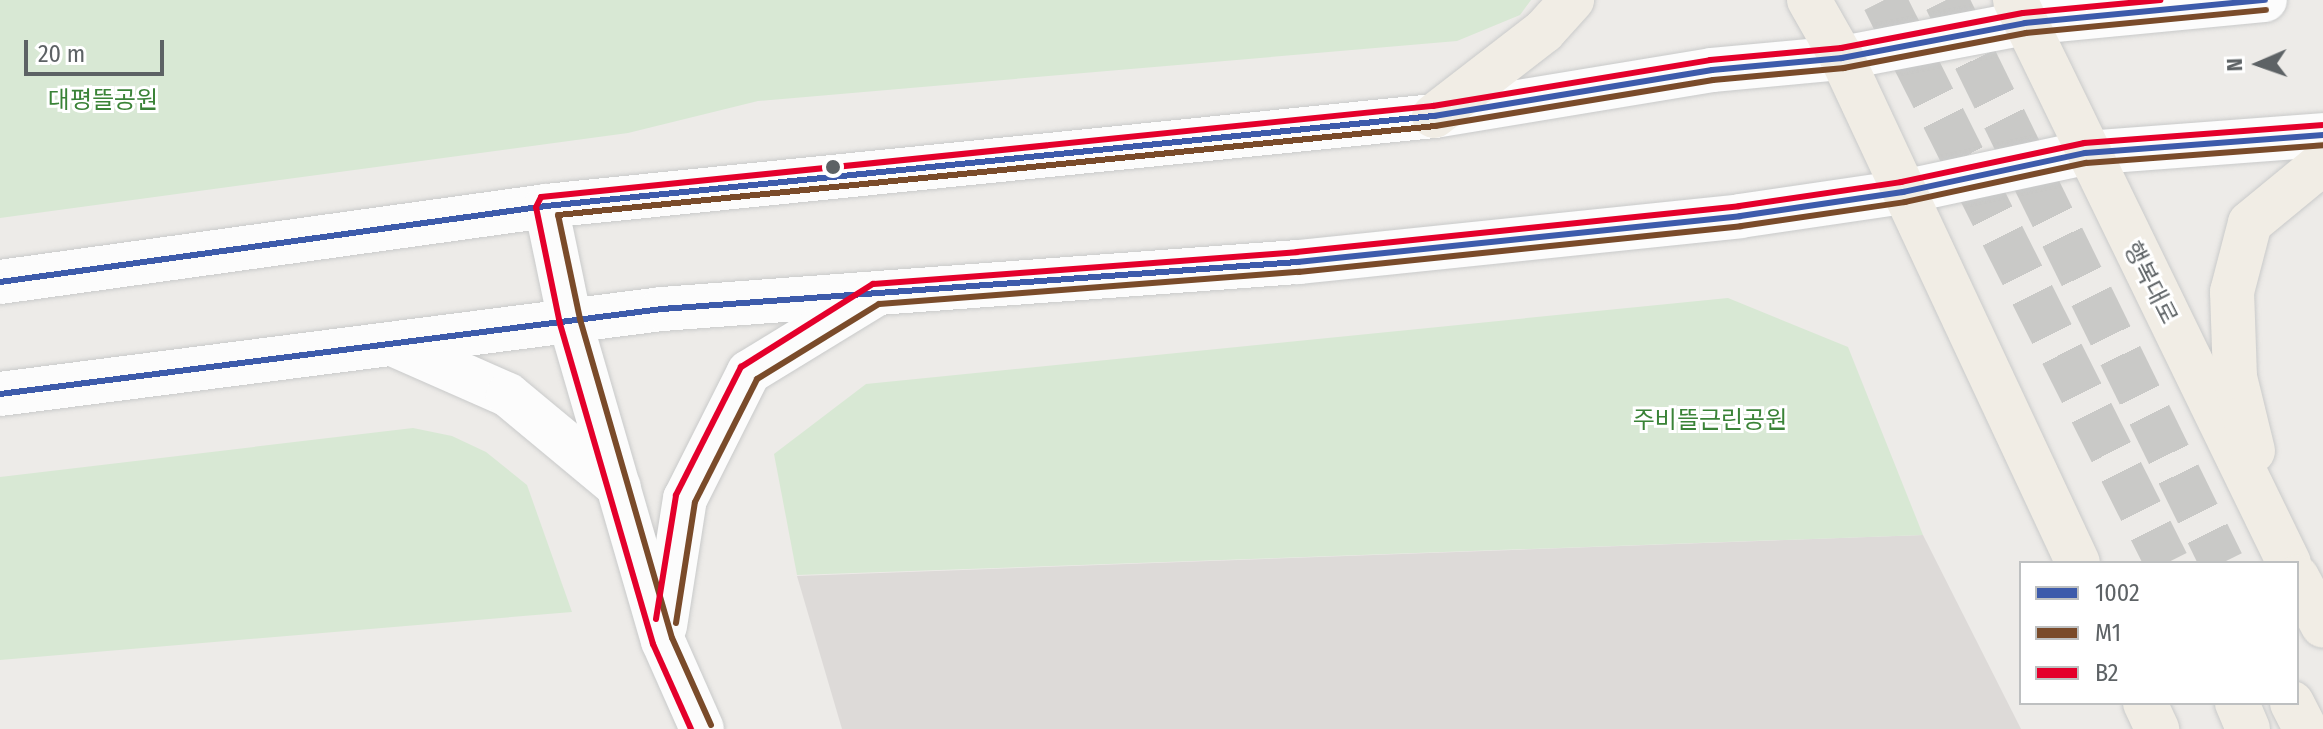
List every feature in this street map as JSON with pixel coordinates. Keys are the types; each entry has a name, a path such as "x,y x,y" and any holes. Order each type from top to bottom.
{"highway":[{"path":"1434,116 1544,31 1572,0"},
{"path":"1809,0 1842,58 2077,561"},
{"name":"행복대로","path":"2020,11 2085,153 2287,561"},
{"path":"2289,561 2235,377 2232,292 2250,223 2323,163"},
{"path":"2299,584 2322,625"},
{"path":"2238,705 2248,729"},
{"path":"2293,705 2305,729"}],"street":[{"path":"0,282 546,206 1434,116 1712,70 1842,58 2020,11 2265,0"},
{"path":"0,394 397,346 570,321 1298,262 1740,216 1903,192 2085,153 2323,135"},
{"path":"546,206 570,321 663,641 702,729"},
{"path":"663,641 685,499 749,372 876,294"},
{"path":"397,346 508,395 619,487"}],"shaded area":[{"path":"1923,535 2021,729 842,729 797,576"}],"green space":[{"name":"대평뜰공원","path":"0,0 1531,0 1520,15 1457,41 758,101 628,133 0,218"},
{"name":"주비뜰근린공원","path":"1728,298 1848,347 1923,535 797,575 774,454 866,384"},
{"path":"413,428 452,436 486,452 527,485 572,612 0,660 0,477"}],"tunnel":[{"path":"1884,0 2166,561"},
{"path":"1946,0 2221,561"}],"transit line":[{"name":"B2","path":"691,729 653,644 560,324 536,207 541,197 1433,106 1710,60 1841,48 2023,13 2160,0"},
{"name":"1002","path":"0,282 546,206 1434,116 1712,70 1842,58 2025,23 2265,0"},
{"name":"M1","path":"711,725 672,638 580,319 558,215 1435,126 1713,80 1844,68 2026,33 2266,10"},
{"name":"B2","path":"656,619 676,495 741,367 873,284 1297,252 1739,206 1901,182 2084,143 2322,125"},
{"name":"1002","path":"0,394 662,309 1298,262 1740,216 1903,192 2085,153 2323,135"},
{"name":"M1","path":"676,623 695,502 757,379 879,304 1299,272 1741,226 1905,202 2086,163 2323,145"}]}
